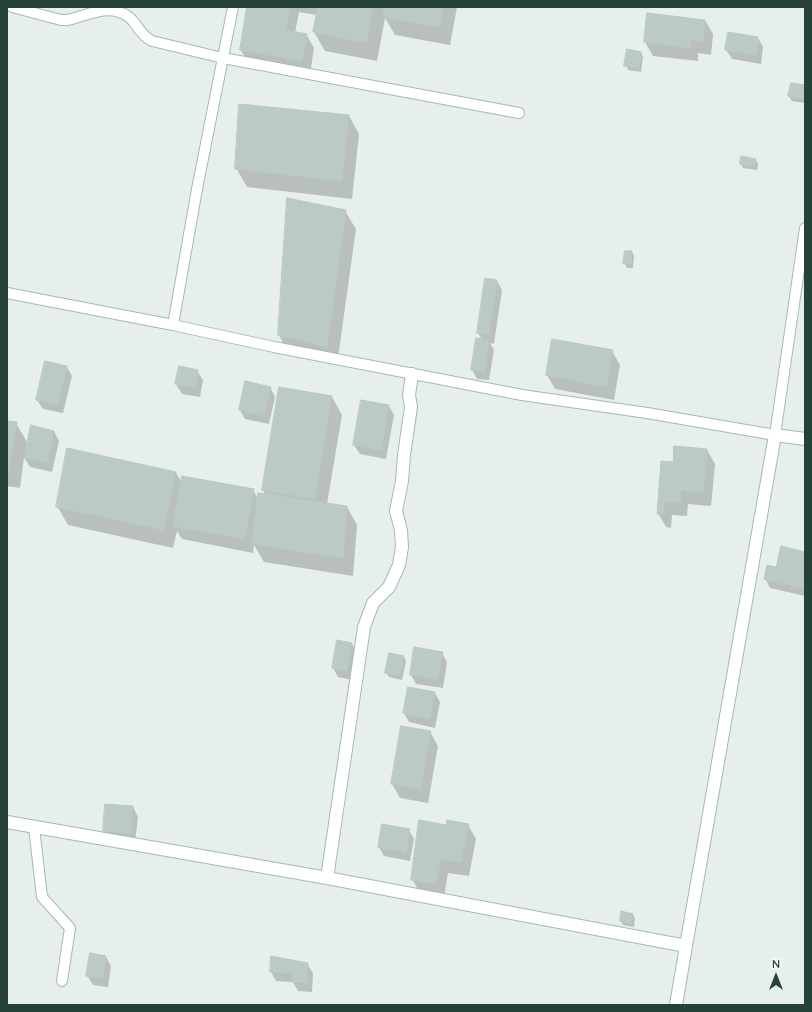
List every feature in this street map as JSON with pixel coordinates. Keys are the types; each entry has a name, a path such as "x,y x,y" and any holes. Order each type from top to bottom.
{"street":[{"path":"327,878 364,627 373,603 389,586 399,565 402,548 401,530 396,511 402,481 411,407 409,395 412,374"},
{"path":"676,1005 775,435 805,439"},
{"path":"7,822 327,878 686,946"}],"lane":[{"path":"12,7 61,20 67,20 100,11 109,10 119,12 129,18 142,34 152,41 223,58 519,113"},
{"path":"173,325 197,189 233,7"},
{"path":"7,293 522,395 647,413 775,435 805,228"},
{"path":"34,827 42,897 70,928 62,981"}],"building":[{"path":"247,7 290,7 286,30 307,34 302,61 240,50"},
{"path":"318,7 373,7 366,43 313,32"},
{"path":"385,7 443,7 440,27 383,17"},
{"path":"647,13 705,20 703,41 691,40 690,48 644,42"},
{"path":"728,32 758,37 756,55 725,50"},
{"path":"627,49 641,52 639,68 624,66"},
{"path":"791,83 805,85 805,99 788,96"},
{"path":"239,104 349,115 342,181 235,169"},
{"path":"741,156 756,159 755,167 740,164"},
{"path":"287,198 346,210 327,347 278,335"},
{"path":"625,251 632,251 631,264 623,264"},
{"path":"485,278 497,280 489,335 477,333"},
{"path":"476,338 489,340 485,372 471,370"},
{"path":"552,339 613,350 606,387 546,375"},
{"path":"45,361 67,366 58,405 36,400"},
{"path":"179,366 198,370 195,388 175,384"},
{"path":"245,381 271,387 264,416 239,410"},
{"path":"279,387 332,396 315,499 262,490"},
{"path":"361,400 389,405 382,450 353,445"},
{"path":"7,421 17,422 9,470 7,470"},
{"path":"31,425 54,431 47,463 24,458"},
{"path":"674,446 707,449 703,493 681,490 680,503 664,502 663,514 657,514 661,461 673,462"},
{"path":"67,448 176,472 163,530 56,507"},
{"path":"182,476 254,489 245,539 173,526"},
{"path":"258,493 347,506 343,558 252,544"},
{"path":"781,546 805,552 805,589 764,579 767,565 776,567"},
{"path":"337,640 352,643 347,671 332,668"},
{"path":"414,647 443,652 438,679 410,675"},
{"path":"389,653 404,656 400,676 385,673"},
{"path":"408,687 435,692 430,719 403,713"},
{"path":"401,726 431,731 421,789 391,784"},
{"path":"105,804 133,806 131,833 103,831"},
{"path":"419,820 446,825 447,820 469,824 461,862 441,859 436,884 411,880"},
{"path":"382,824 410,829 406,852 378,847"},
{"path":"621,911 633,914 631,924 620,921"},
{"path":"90,953 106,956 103,978 86,976"},
{"path":"271,956 308,963 307,983 292,982 293,973 270,972"}]}
